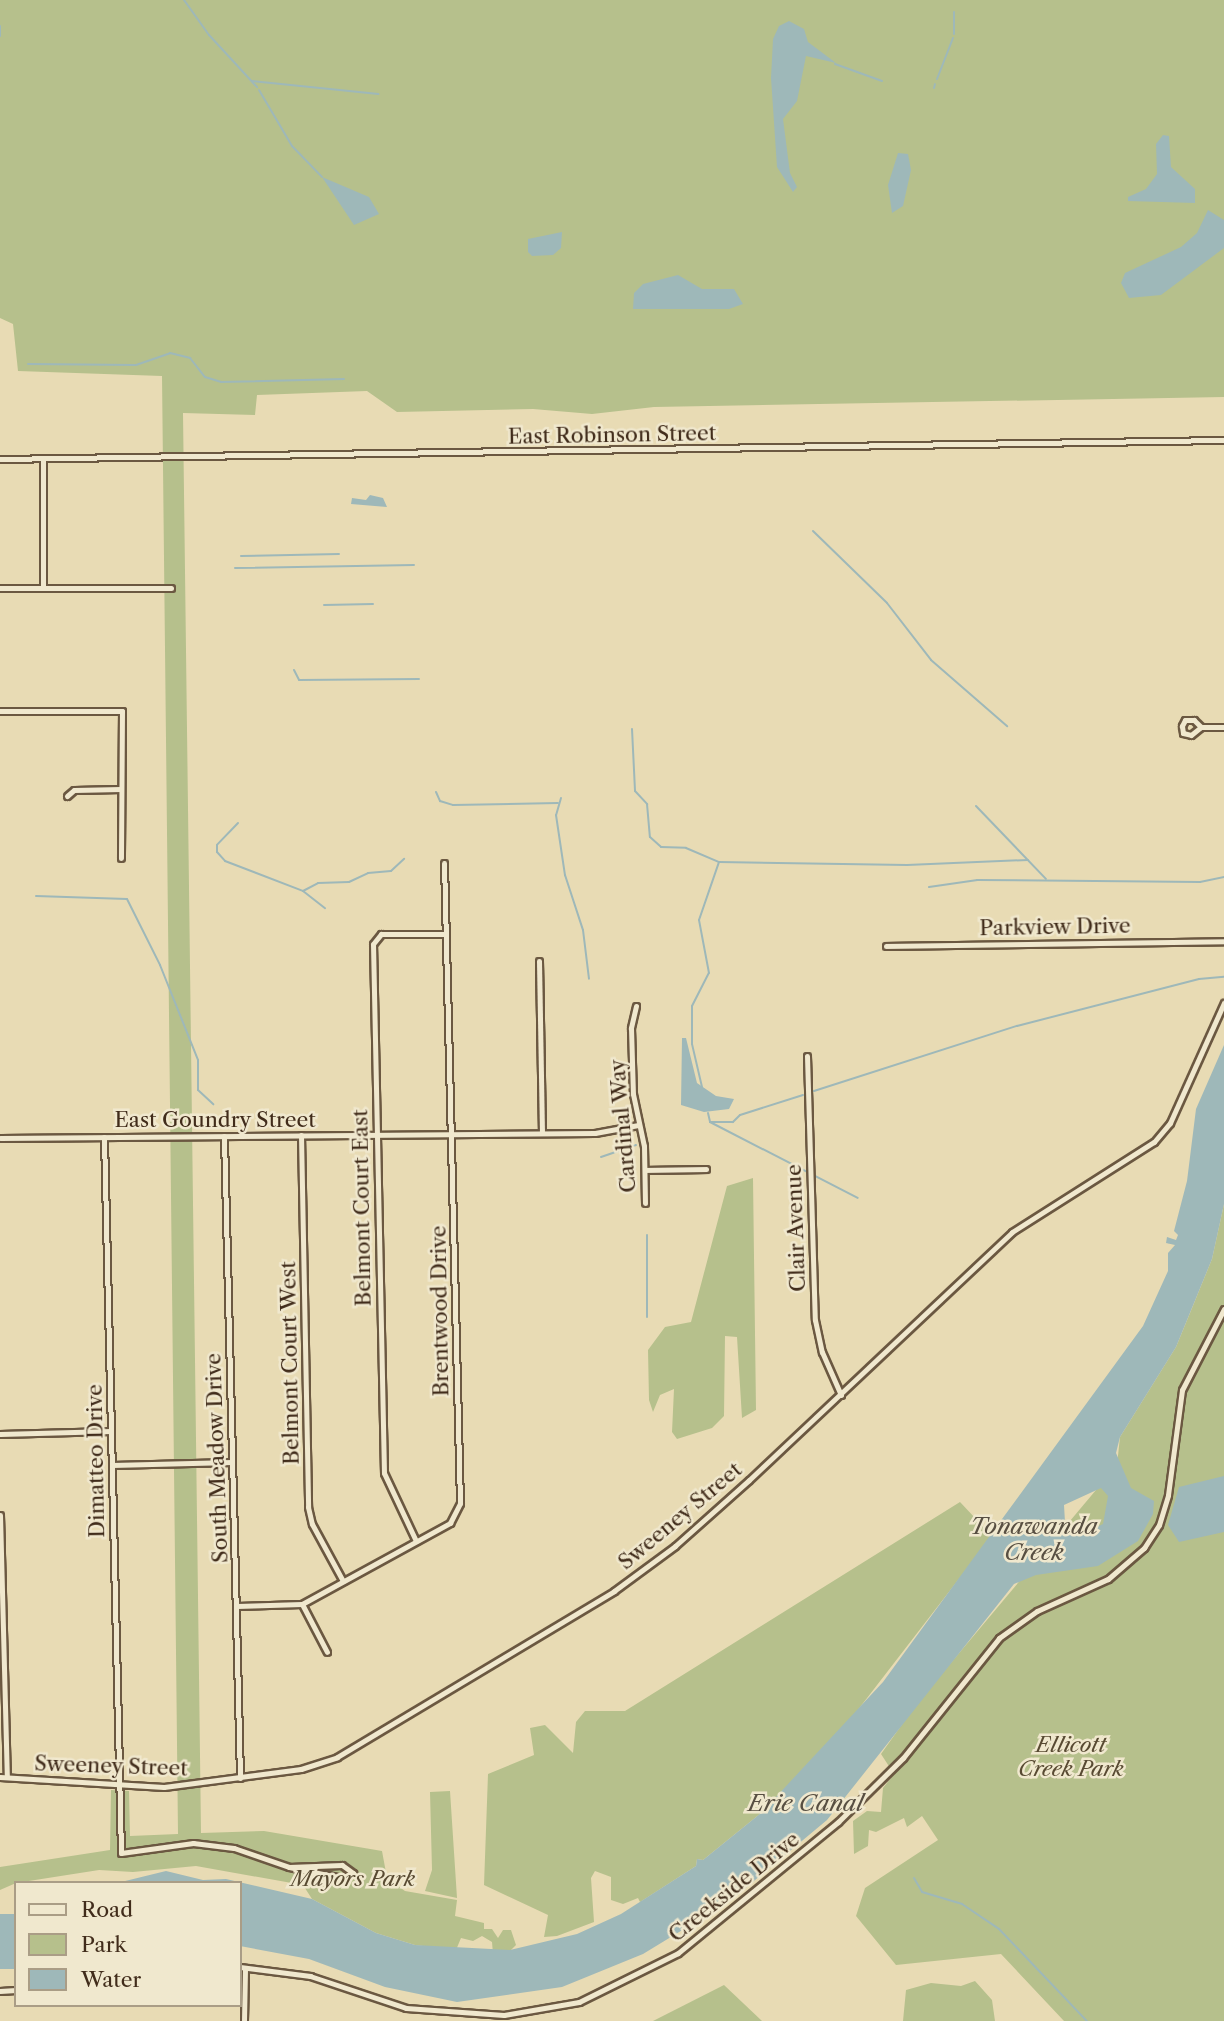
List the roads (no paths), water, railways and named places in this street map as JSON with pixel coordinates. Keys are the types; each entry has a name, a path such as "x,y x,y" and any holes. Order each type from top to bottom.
{"street":[{"name":"East Robinson Street","path":"0,459 1224,440"},
{"path":"43,459 43,588"},
{"path":"0,588 171,588"},
{"path":"0,711 122,711 121,858"},
{"path":"1201,727 1224,727"},
{"path":"67,796 75,790 121,789"},
{"name":"Brentwood Drive","path":"237,1606 302,1604 450,1523 460,1503 453,1133 444,863"},
{"name":"Belmont Court East","path":"416,1541 384,1472 373,944 381,934 446,934"},
{"name":"Parkview Drive","path":"886,946 1224,941"},
{"path":"539,961 542,1133"},
{"name":"Sweeney Street","path":"0,1777 164,1787 301,1769 337,1757 614,1591 675,1546 841,1395 1012,1232 1154,1142 1170,1124 1224,1003"},
{"name":"Cardinal Way","path":"636,1006 631,1028 638,1125 645,1170 645,1203"},
{"name":"Clair Avenue","path":"807,1056 815,1320 822,1352 841,1395"},
{"name":"East Goundry Street","path":"0,1138 604,1132 638,1125"},
{"name":"Belmont Court West","path":"301,1135 308,1507 312,1524 343,1581"},
{"name":"South Meadow Drive","path":"224,1136 240,1778"},
{"name":"Dimatteo Drive","path":"104,1137 121,1853 193,1843 234,1848 289,1867"},
{"path":"645,1170 706,1169"},
{"name":"Creekside Drive","path":"242,1967 310,1976 406,2008 504,2015 579,2002 678,1953 838,1822 903,1758 999,1638 1037,1611 1108,1579 1144,1548 1159,1525 1168,1495 1182,1390 1224,1309"},
{"path":"0,1434 111,1431"},
{"path":"112,1465 232,1462"},
{"path":"0,1515 7,1777"},
{"path":"302,1604 327,1652"},
{"path":"342,1865 354,1873 342,1878 289,1867 342,1865"},
{"path":"242,1967 244,2021"}],"water":[{"path":"789,21 804,29 808,42 836,63 806,56 797,101 783,119 790,173 797,187 793,192 777,167 771,78 773,39 779,26"},
{"path":"1163,135 1169,136 1171,167 1195,189 1195,203 1128,201 1128,197 1146,189 1157,174 1156,144"},
{"path":"898,153 908,154 911,170 903,206 892,213 888,185"},
{"path":"322,177 369,197 379,214 354,225"},
{"path":"1208,210 1224,220 1224,248 1161,295 1129,298 1121,283 1125,273 1181,247 1197,233"},
{"path":"562,232 561,248 553,255 532,256 528,252 528,239"},
{"path":"678,275 702,289 734,289 743,304 729,309 633,309 634,293 643,284"},
{"path":"370,495 383,498 387,507 351,504 352,498 366,500"},
{"path":"682,1038 686,1038 697,1083 716,1096 734,1099 729,1109 704,1112 681,1105"},
{"path":"1224,1045 1224,1204 1212,1259 1176,1347 1120,1437 1116,1453 1131,1488 1154,1501 1153,1514 1138,1541 1098,1566 1036,1575 1014,1584 827,1820 730,1901 643,1954 562,1987 457,2002 385,1987 309,1959 242,1946 242,1883 312,1899 376,1933 415,1945 510,1950 577,1934 621,1914 696,1866 697,1859 703,1860 761,1813 883,1682 1143,1326 1168,1271 1168,1253 1175,1245 1166,1243 1167,1237 1176,1240 1178,1235 1174,1231 1187,1181 1196,1109","holes":["1101,1488 1108,1496 1103,1524 1079,1535 1065,1522 1064,1505"]},
{"path":"1224,1476 1224,1532 1179,1542 1168,1525 1179,1487"},
{"path":"166,1871 203,1880 235,1881 125,1881"},
{"path":"0,1914 14,1914 14,1969 0,1969"}],"waterway":[{"path":"184,0 209,35 257,87"},
{"path":"954,12 954,34"},
{"path":"0,26 0,36"},
{"path":"937,79 953,38"},
{"path":"835,64 882,81"},
{"path":"252,81 378,94"},
{"path":"934,88 935,84"},
{"path":"259,90 292,146 322,177"},
{"path":"28,364 136,365 170,353 190,358 205,377 221,382 344,379"},
{"path":"813,531 887,603 931,660 1007,726"},
{"path":"241,556 339,554"},
{"path":"235,568 414,565"},
{"path":"324,605 373,604"},
{"path":"294,670 299,680 419,679"},
{"path":"632,729 635,791 647,804 650,837 661,847 686,848 719,862 907,865 1028,860"},
{"path":"436,792 440,801 453,805 558,803"},
{"path":"561,798 556,815 565,875 583,930 589,979"},
{"path":"976,806 1046,879"},
{"path":"238,823 217,845 217,852 225,861 303,891 325,908"},
{"path":"303,891 318,883 349,882 368,873 391,871 404,859"},
{"path":"702,1087 692,1044 692,1006 709,973 699,920 719,862"},
{"path":"929,887 977,880 1200,882 1224,877"},
{"path":"36,896 127,899 160,965 198,1060 198,1090 213,1104"},
{"path":"814,1091 1017,1026 1199,979 1224,977"},
{"path":"803,1095 740,1115 733,1122 710,1122 858,1198"},
{"path":"708,1113 710,1122"},
{"path":"601,1157 636,1145"},
{"path":"647,1235 647,1317"},
{"path":"914,1878 922,1892 962,1904 999,1929 1087,2021"}],"water label":[{"name":"Tonawanda Creek","path":"1034,1539"},
{"name":"Erie Canal","path":"806,1803"}],"park label":[{"name":"Ellicott Creek Park","path":"1071,1757"},
{"name":"Mayors Park","path":"353,1879"}]}
